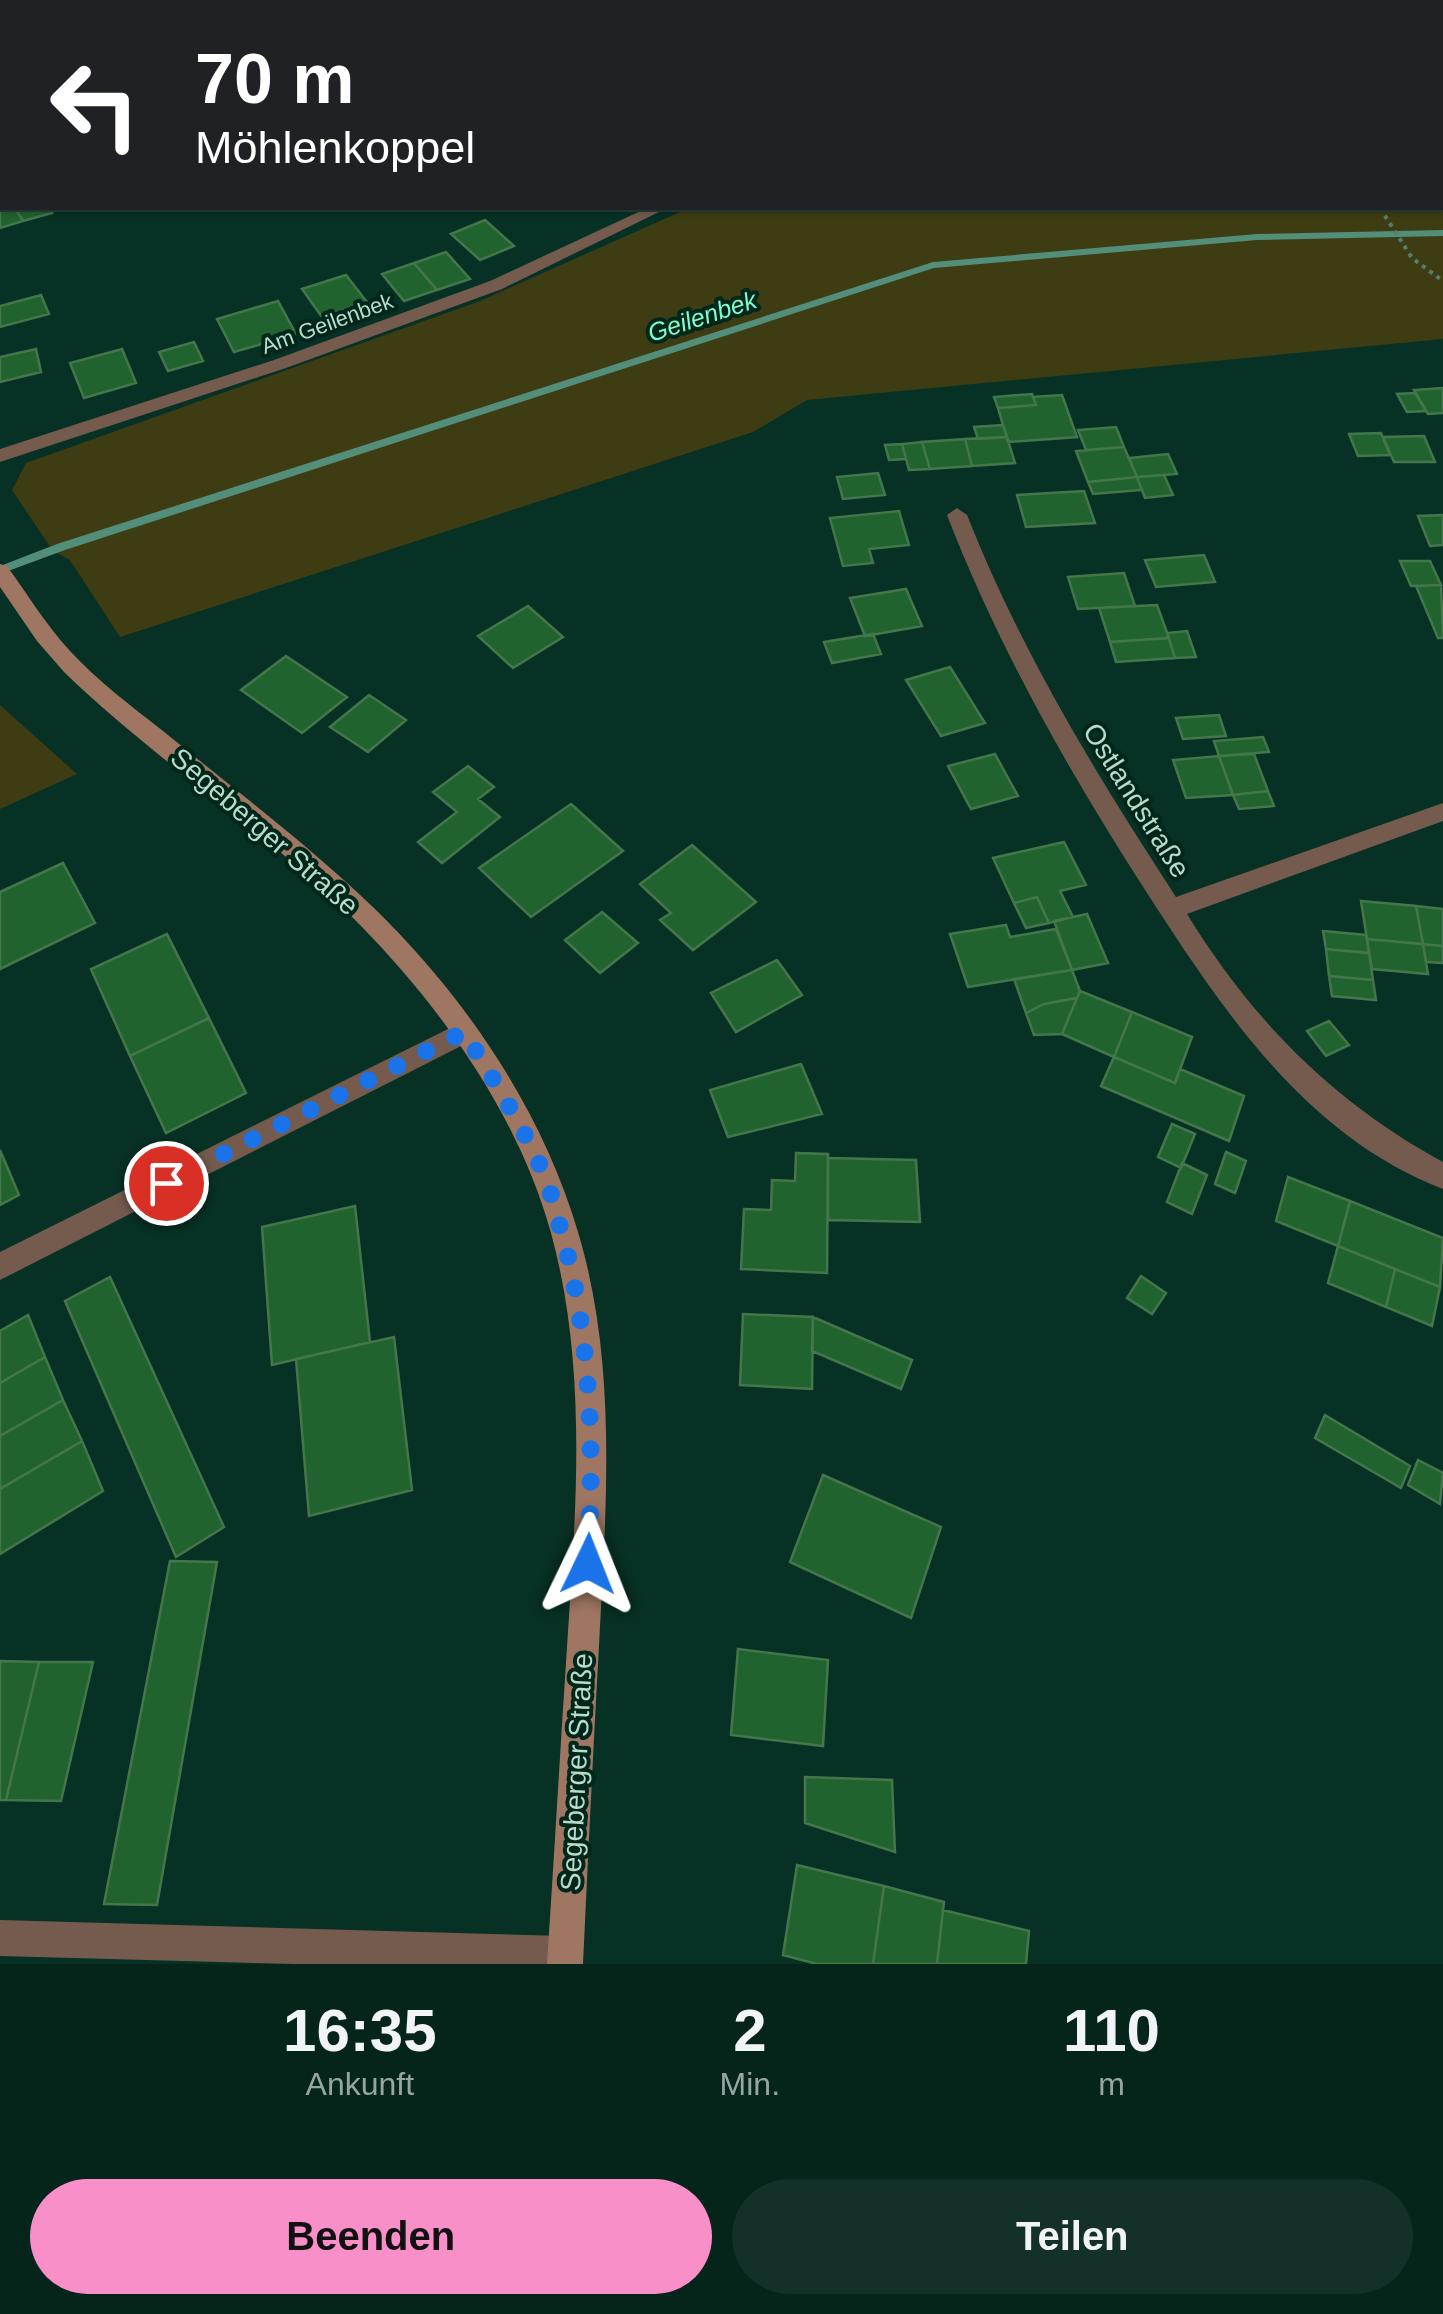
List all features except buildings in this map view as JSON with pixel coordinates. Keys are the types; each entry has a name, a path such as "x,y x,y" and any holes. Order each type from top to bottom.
{"main road":[{"name":"Segeberger Straße","path":"0,571 52,646 97,690 342,892 415,970 464,1032 510,1106 545,1175 570,1261 582,1323 589,1401 590,1525 565,1959"}],"street":[{"name":"Am Geilenbek","path":"0,456 280,364 496,286 655,210"},
{"name":"Ostlandstraße","path":"957,516 984,590 1048,714 1170,909 1443,812"},
{"path":"1170,909 1225,998 1290,1068 1379,1140 1443,1176"},
{"path":"0,1267 464,1032"},
{"path":"0,1938 565,1959"}],"path":[{"path":"1381,210 1403,246 1423,269 1443,280"}],"shaded area":[{"path":"685,210 1443,210 1443,339 807,400 753,432 120,637 70,560 53,551 12,490 26,463 480,301"},
{"path":"0,705 77,774 0,809"}],"waterway":[{"name":"Geilenbek","path":"0,570 933,265 1257,237 1443,233"}],"route":[{"path":"166,1183 464,1032 510,1106 545,1175 570,1261 582,1323 589,1401 588,1564"}]}
